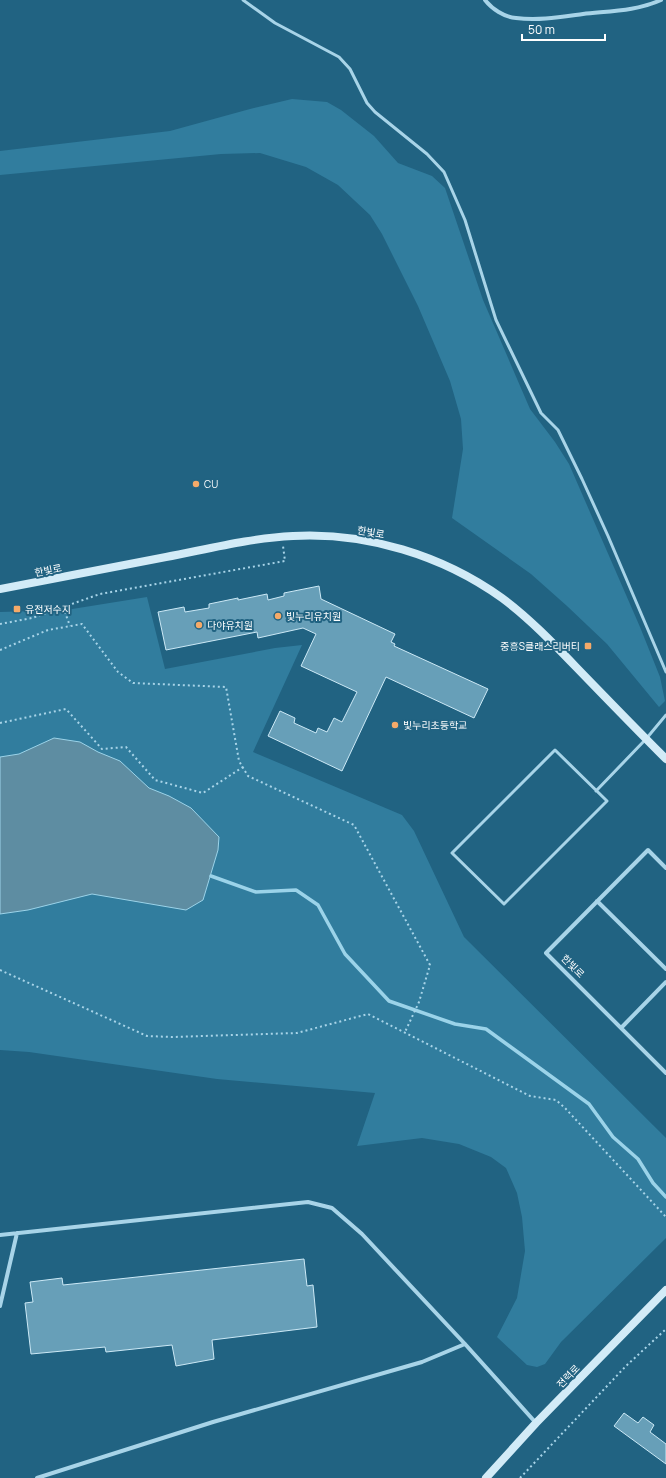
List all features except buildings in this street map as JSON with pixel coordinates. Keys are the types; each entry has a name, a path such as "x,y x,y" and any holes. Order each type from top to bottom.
{"street":[{"path":"485,0 488,5 500,13 515,18 548,18 633,9 661,0"},
{"name":"한빛로","path":"0,589 236,543 282,537 333,537 393,546 414,552 480,584 502,598 536,627 666,759"},
{"name":"한빛로","path":"666,868 648,850 546,953 666,1073"},
{"path":"597,901 666,969"},
{"path":"621,1028 666,982"},
{"path":"0,1235 308,1202 332,1208 362,1234 465,1344 536,1423"},
{"path":"0,1306 17,1234"},
{"name":"전력로","path":"486,1478 536,1423 666,1290"},
{"path":"37,1478 213,1422 422,1362 465,1344"}],"lane":[{"path":"243,0 275,23 340,57 350,69 367,103 375,112 427,154 444,172 465,220 496,320 541,413 558,430 582,479 666,672"},
{"path":"596,791 646,739 666,715"},
{"path":"555,750 596,791 607,801 504,904 452,853 555,750"}],"path":[{"path":"0,624 32,618 100,594 284,561 282,537"},
{"path":"63,607 70,626"},
{"path":"0,650 48,630 82,624 118,672 133,682 226,687 239,760 248,776 354,826 430,965 419,1002 405,1032"},
{"path":"0,723 66,709 102,749 126,747 155,780 203,793 243,767"},
{"path":"0,970 146,1036 172,1037 297,1033 368,1014 530,1096 556,1100 666,1217"},
{"path":"520,1478 626,1366 666,1330"}],"shaded area":[{"path":"292,99 327,102 341,110 374,136 398,163 432,176 445,188 483,300 530,409 555,442 569,464 640,627 660,677 665,701 659,707 607,644 567,606 531,574 452,518 463,449 461,419 450,381 418,306 382,234 370,215 338,185 306,167 260,153 221,154 0,175 0,151 170,131"},
{"path":"147,597 165,669 275,648 302,645 253,752 402,815 414,831 464,937 666,1138 666,1238 561,1342 545,1364 537,1367 527,1365 497,1337 517,1298 525,1251 522,1217 517,1193 506,1168 491,1157 459,1144 422,1138 357,1146 375,1093 217,1079 29,1052 0,1050 0,612 66,610"},
{"path":"54,738 80,742 98,752 120,761 149,788 169,796 191,808 219,837 218,850 203,900 186,910 92,894 28,910 0,914 0,757 19,754"}],"waterway":[{"path":"211,876 256,892 296,890 318,905 345,954 389,1001 455,1024 486,1029 589,1104 613,1137 638,1159 653,1183 666,1197"}],"place":[{"name":"CU","path":"196,484"},
{"name":"유전저수지","path":"17,609"},
{"name":"빛누리유치원","path":"278,616"},
{"name":"다야유치원","path":"199,625"},
{"name":"중흥S클래스리버티","path":"588,646"},
{"name":"빛누리초등학교","path":"395,725"}]}
